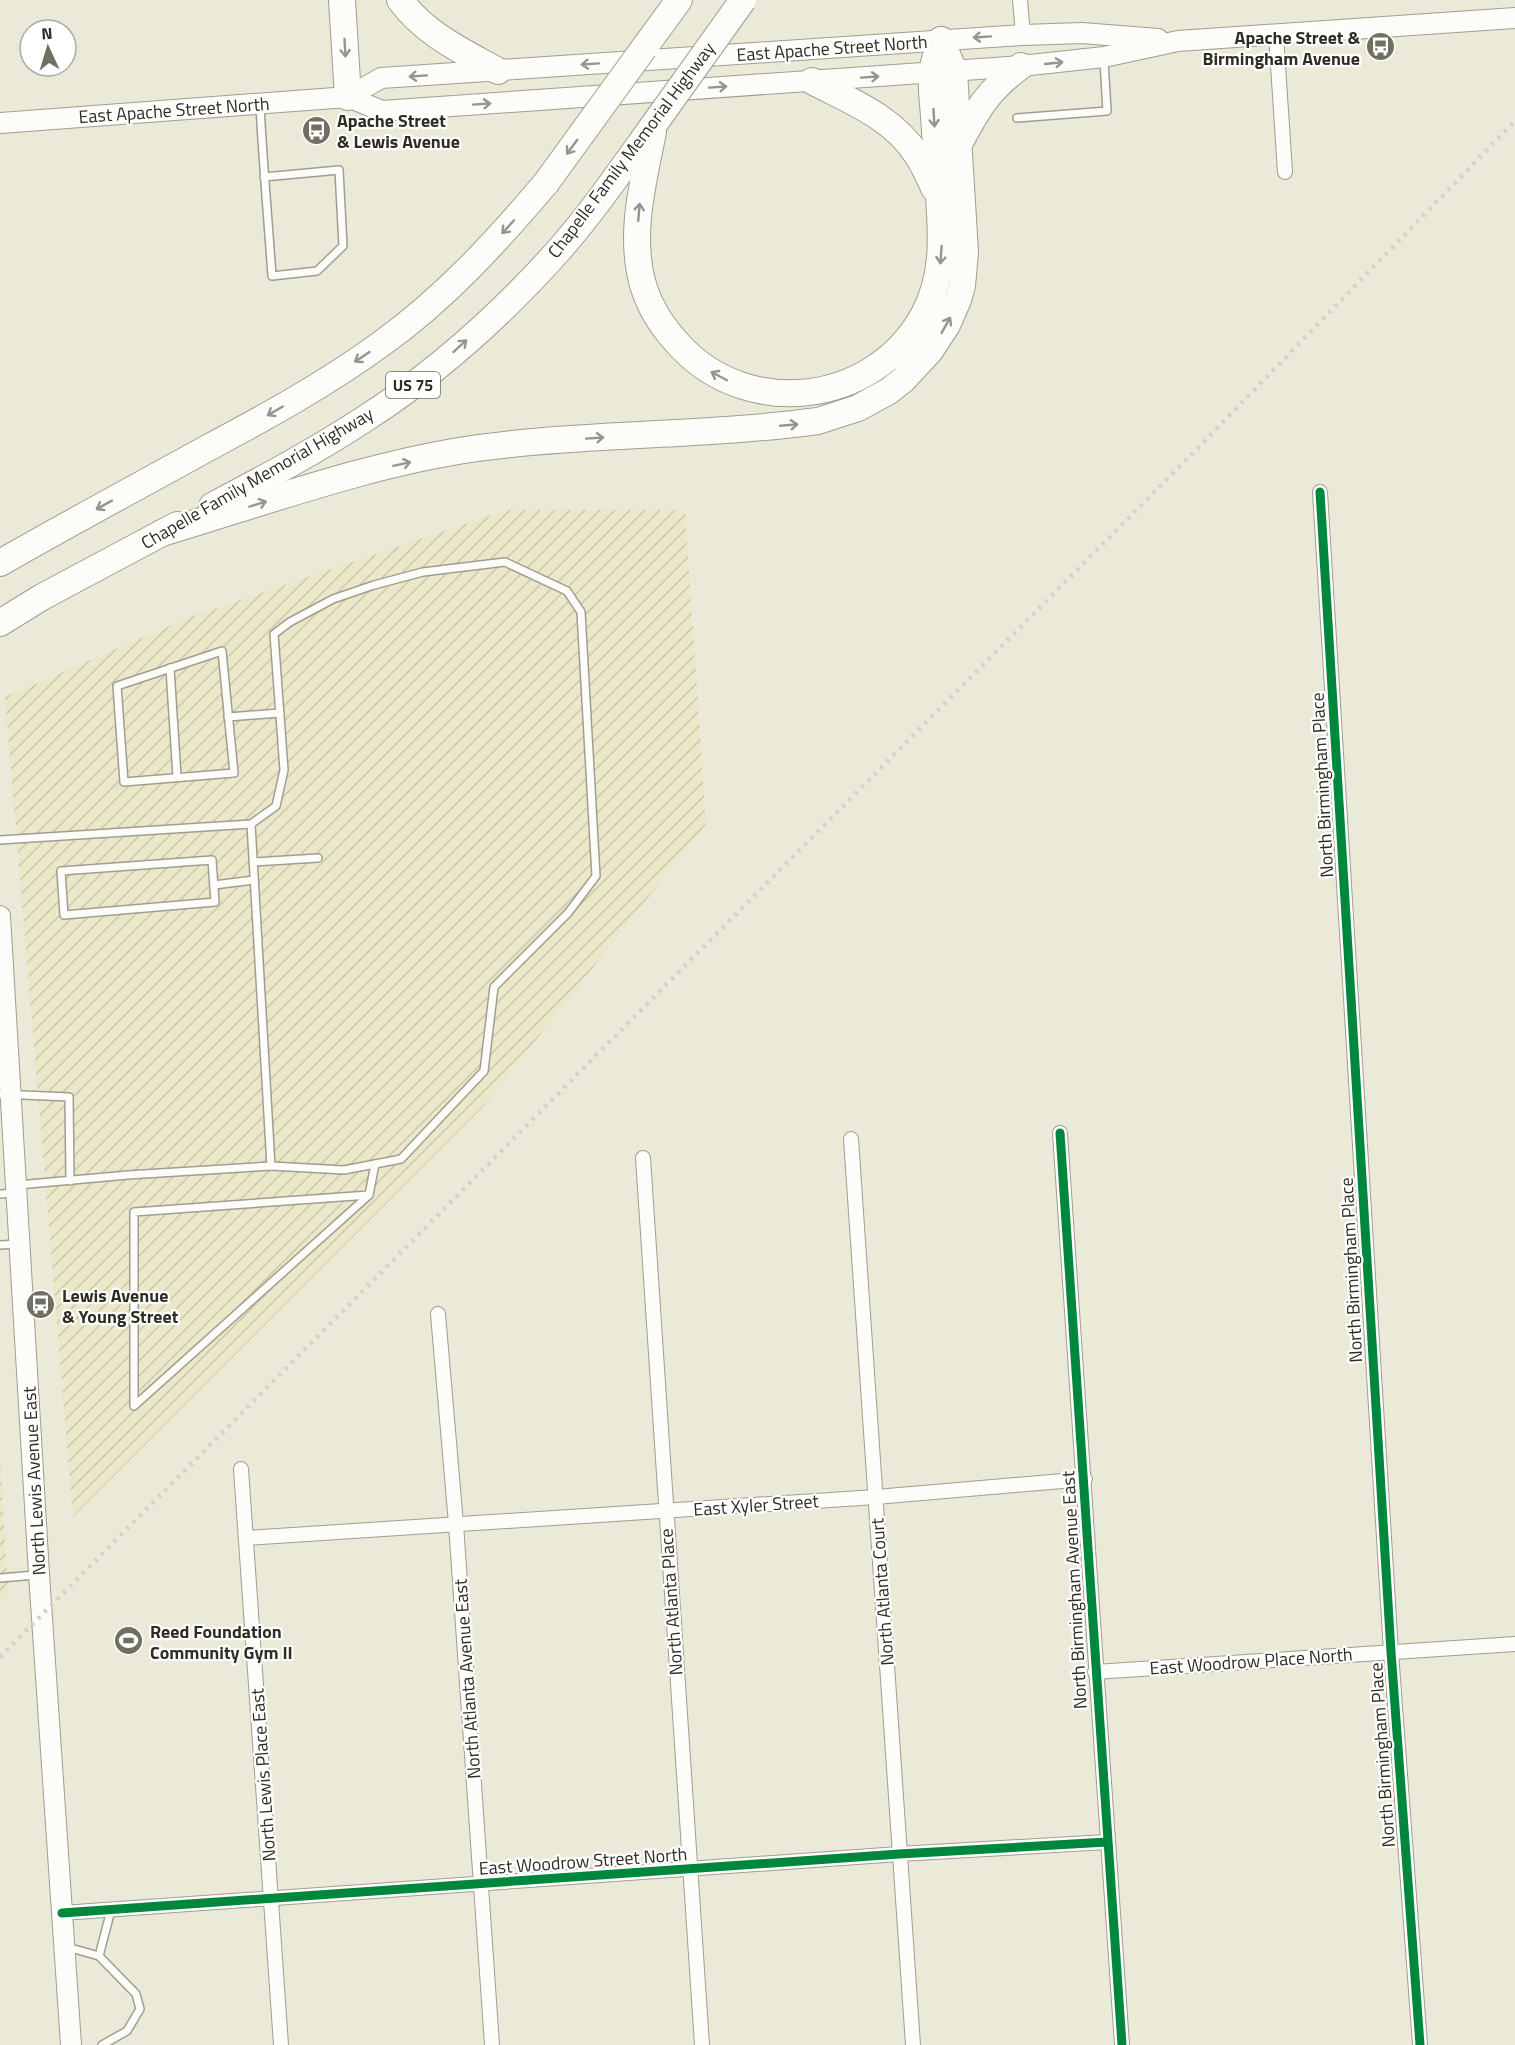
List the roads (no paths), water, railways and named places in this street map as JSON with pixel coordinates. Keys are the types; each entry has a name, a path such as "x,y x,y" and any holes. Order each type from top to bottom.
{"highway":[{"path":"342,0 348,97"},
{"path":"400,0 427,28 498,71"},
{"path":"644,48 657,0"},
{"name":"US 75","path":"0,563 326,381 381,344 428,306 468,270 546,183 679,0"},
{"name":"Chapelle Family Memorial Highway","path":"0,623 42,597 319,447 405,391 448,357 528,283 559,249 616,177 743,0"},
{"path":"655,123 638,209 637,231 640,269 651,306 685,351 715,374 749,388 784,394 815,392 864,375 890,357 912,332 931,299 941,262 942,241 939,196 943,72 941,40"},
{"path":"958,147 978,108 1001,81 1021,66"},
{"path":"162,533 345,478 477,448 818,421 858,408 889,391 922,361 947,325 962,286 964,252 958,147 943,72"},
{"path":"812,81 866,108 891,126 917,155 939,196"}],"main road":[{"name":"East Apache Street North","path":"348,97 382,111 1021,66 1104,57 1179,41 1515,18"},
{"name":"East Apache Street North","path":"0,123 348,97 381,78 1023,35 1082,33 1179,41"},
{"name":"North Lewis Avenue East","path":"0,916 11,1191 10,1245 39,1575 71,2045"}],"street":[{"path":"1020,0 1023,35"},
{"path":"1276,34 1285,172"},
{"name":"North Birmingham Place","path":"1320,492 1391,1652 1420,2045"},
{"name":"North Birmingham Avenue East","path":"1060,1133 1122,2045"},
{"name":"North Atlanta Court","path":"851,1139 913,2045"},
{"name":"North Atlanta Place","path":"643,1158 702,2045"},
{"name":"North Atlanta Avenue East","path":"438,1314 456,1524 492,2045"},
{"name":"North Lewis Place East","path":"241,1469 281,2045"},
{"name":"East Xyler Street","path":"246,1538 876,1497 1085,1479"},
{"name":"East Woodrow Place North","path":"1095,1672 1515,1644"},
{"name":"East Woodrow Street North","path":"62,1913 899,1854 1107,1842"}],"lane":[{"path":"1017,118 1107,111 1104,57"},
{"path":"259,104 264,177 272,276 317,271 343,246 339,170 264,177"},
{"path":"0,840 251,824 276,806 284,770 274,634 290,622 333,598 423,572 505,562 567,591 581,612 596,876 568,913 494,987 484,1071 401,1159 344,1170 271,1166 70,1181 11,1191"},
{"path":"222,651 228,717 234,773 124,782 117,686 222,651"},
{"path":"170,668 177,777"},
{"path":"228,717 280,713"},
{"path":"251,824 271,1166"},
{"path":"254,862 318,858"},
{"path":"212,860 214,885 215,902 64,915 61,871 212,860"},
{"path":"214,885 254,880"},
{"path":"6,1094 69,1097 70,1181"},
{"path":"369,1196 134,1212 134,1406 369,1196 375,1164"},
{"path":"0,1578 39,1575"},
{"path":"99,1956 111,1910"},
{"path":"65,1947 99,1956 136,1994 140,2009 127,2031 102,2045"}],"railway":[{"path":"0,1657 1192,454 1515,121"}],"place":[{"name":"Apache Street & Birmingham Avenue","path":"1381,47"},
{"name":"Apache Street & Lewis Avenue","path":"316,130"},
{"name":"Lewis Avenue & Young Street","path":"41,1305"},
{"name":"Reed Foundation Community Gym II","path":"129,1641"}]}
